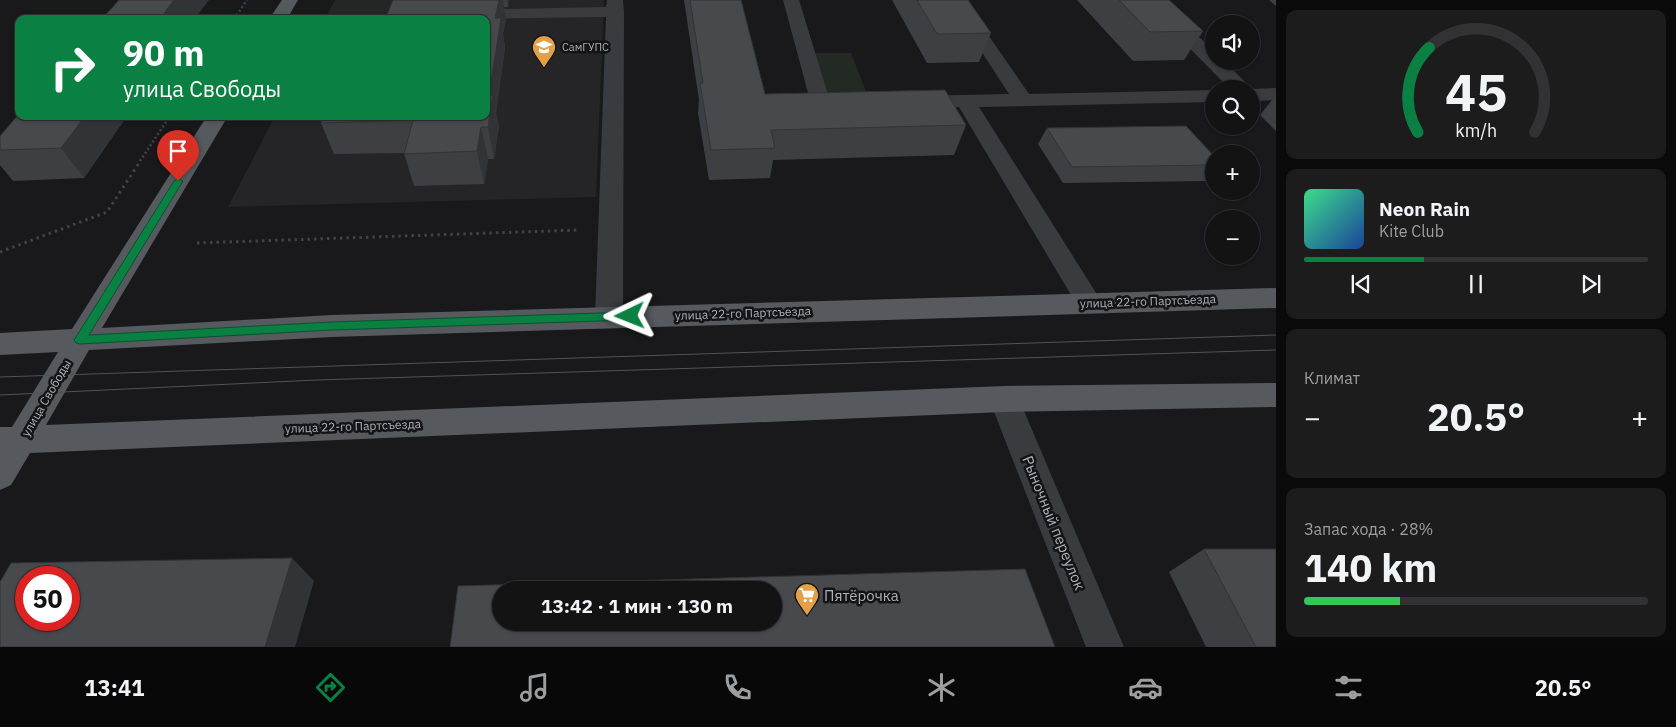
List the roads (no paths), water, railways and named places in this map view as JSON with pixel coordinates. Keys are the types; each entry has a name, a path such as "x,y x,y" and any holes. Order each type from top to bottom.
{"main road":[{"path":"281,15 290,0"},
{"name":"улица Свободы","path":"0,475 10,440 80,340 216,120"},
{"name":"улица 22-го Партсъезда","path":"0,344 332,326 1276,298"},
{"name":"улица 22-го Партсъезда","path":"10,440 1004,399 1276,395"}],"street":[{"path":"790,0 821,104 869,103"},
{"path":"956,0 1023,100"},
{"path":"1150,0 1233,80"},
{"path":"451,15 615,6 610,317"},
{"path":"1260,95 1276,94"},
{"path":"898,103 1205,96"},
{"path":"965,101 1089,303"},
{"name":"Рыночный переулок","path":"1004,399 1105,647"}],"tram line":[{"path":"0,377 1276,335"},
{"path":"0,395 317,380 1276,350"}],"place":[{"name":"СамГУПС","path":"544,68"},
{"name":"Пятёрочка","path":"807,616"}]}
